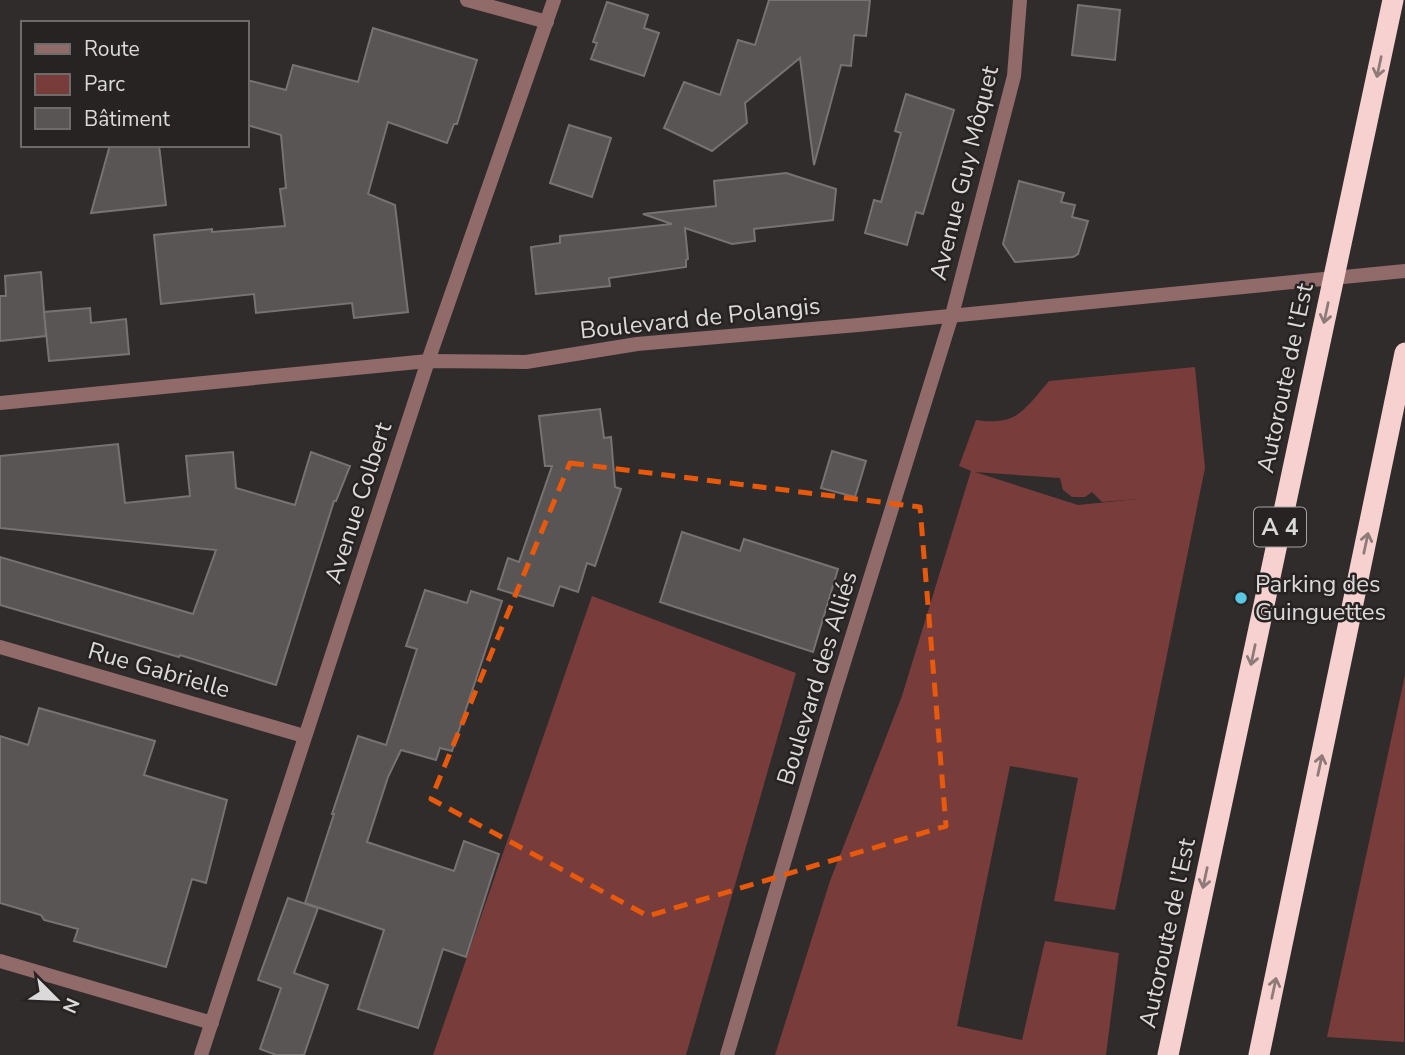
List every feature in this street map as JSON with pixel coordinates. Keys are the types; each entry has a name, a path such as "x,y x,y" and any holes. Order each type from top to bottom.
{"highway":[{"name":"Autoroute de l’Est","path":"1168,1055 1393,0"},
{"path":"1259,1055 1405,353"}],"street":[{"path":"467,0 547,22"},
{"name":"Avenue Colbert","path":"201,1055 428,361 554,0"},
{"name":"Avenue Guy Môquet","path":"952,315 1014,76 1020,0"},
{"name":"Boulevard de Polangis","path":"0,403 428,361 526,362 637,344 1405,271"},
{"name":"Boulevard des Alliés","path":"727,1055 832,701 952,315"},
{"name":"Rue Gabrielle","path":"0,647 304,736"},
{"path":"0,961 212,1023"}],"highlighted area":[{"path":"570,463 920,507 946,826 648,916 431,799"}],"green space":[{"path":"1195,367 1205,468 1115,910 1054,901 1078,778 1010,766 957,1026 1022,1040 1045,941 1119,953 1106,1055 775,1055 830,881 902,696 971,471 959,466 976,420 1001,421 1011,418 1026,408 1049,381","holes":["975,472 1060,478 1063,490 1072,497 1085,497 1092,492 1102,502 1138,499 1078,505"]},
{"path":"592,596 796,673 686,1055 433,1055"},
{"path":"1405,675 1404,1042 1327,1037"}],"building":[{"path":"769,0 870,0 866,36 854,35 851,66 841,65 814,165 800,58 745,103 747,123 712,151 664,128 684,82 720,95 738,40 755,45"},
{"path":"607,2 648,15 644,28 659,33 644,76 591,59 597,43 593,42"},
{"path":"1078,5 1120,10 1115,60 1072,55"},
{"path":"373,28 477,60 457,124 454,124 447,143 388,122 368,194 395,205 408,312 354,318 352,303 256,313 254,294 161,304 154,235 285,226 280,189 286,188 281,135 248,125 248,80 286,90 293,65 358,82"},
{"path":"906,94 954,110 923,214 916,212 907,245 865,233 874,200 881,202 901,133 895,131"},
{"path":"569,125 611,138 592,197 550,183"},
{"path":"109,147 159,147 166,205 91,213"},
{"path":"786,173 836,189 833,220 754,229 755,241 732,244 685,228 688,259 686,267 609,278 610,286 536,294 531,247 560,243 560,236 672,224 643,214 716,206 714,181"},
{"path":"1019,181 1064,193 1061,202 1075,205 1072,217 1088,221 1078,254 1073,257 1015,262 1003,244"},
{"path":"41,272 46,336 0,341 0,296 6,296 5,276"},
{"path":"90,308 91,323 126,319 129,354 49,361 44,312"},
{"path":"600,409 604,438 611,437 615,487 621,489 595,566 587,563 578,592 560,586 553,606 498,589 508,558 519,562 552,466 545,466 539,416"},
{"path":"118,444 125,503 190,496 186,456 233,452 236,488 295,505 311,452 350,466 334,501 276,685 0,605 0,557 193,614 216,550 0,528 0,456"},
{"path":"832,451 866,461 855,497 821,488"},
{"path":"682,532 740,551 744,539 838,569 813,652 660,602"},
{"path":"425,590 467,603 471,591 502,601 452,751 440,748 436,760 401,750 388,777 367,842 454,871 464,841 499,854 466,957 443,949 418,1028 358,1009 384,930 305,903 358,736 386,745 417,649 406,646"},
{"path":"39,708 155,741 144,775 227,800 206,883 192,879 166,967 74,941 78,929 44,920 41,915 0,903 0,736 28,745"},
{"path":"288,898 318,908 294,973 328,985 304,1055 276,1055 260,1049 281,988 258,980"}],"place":[{"name":"Parking des Guinguettes","path":"1241,598"}]}
